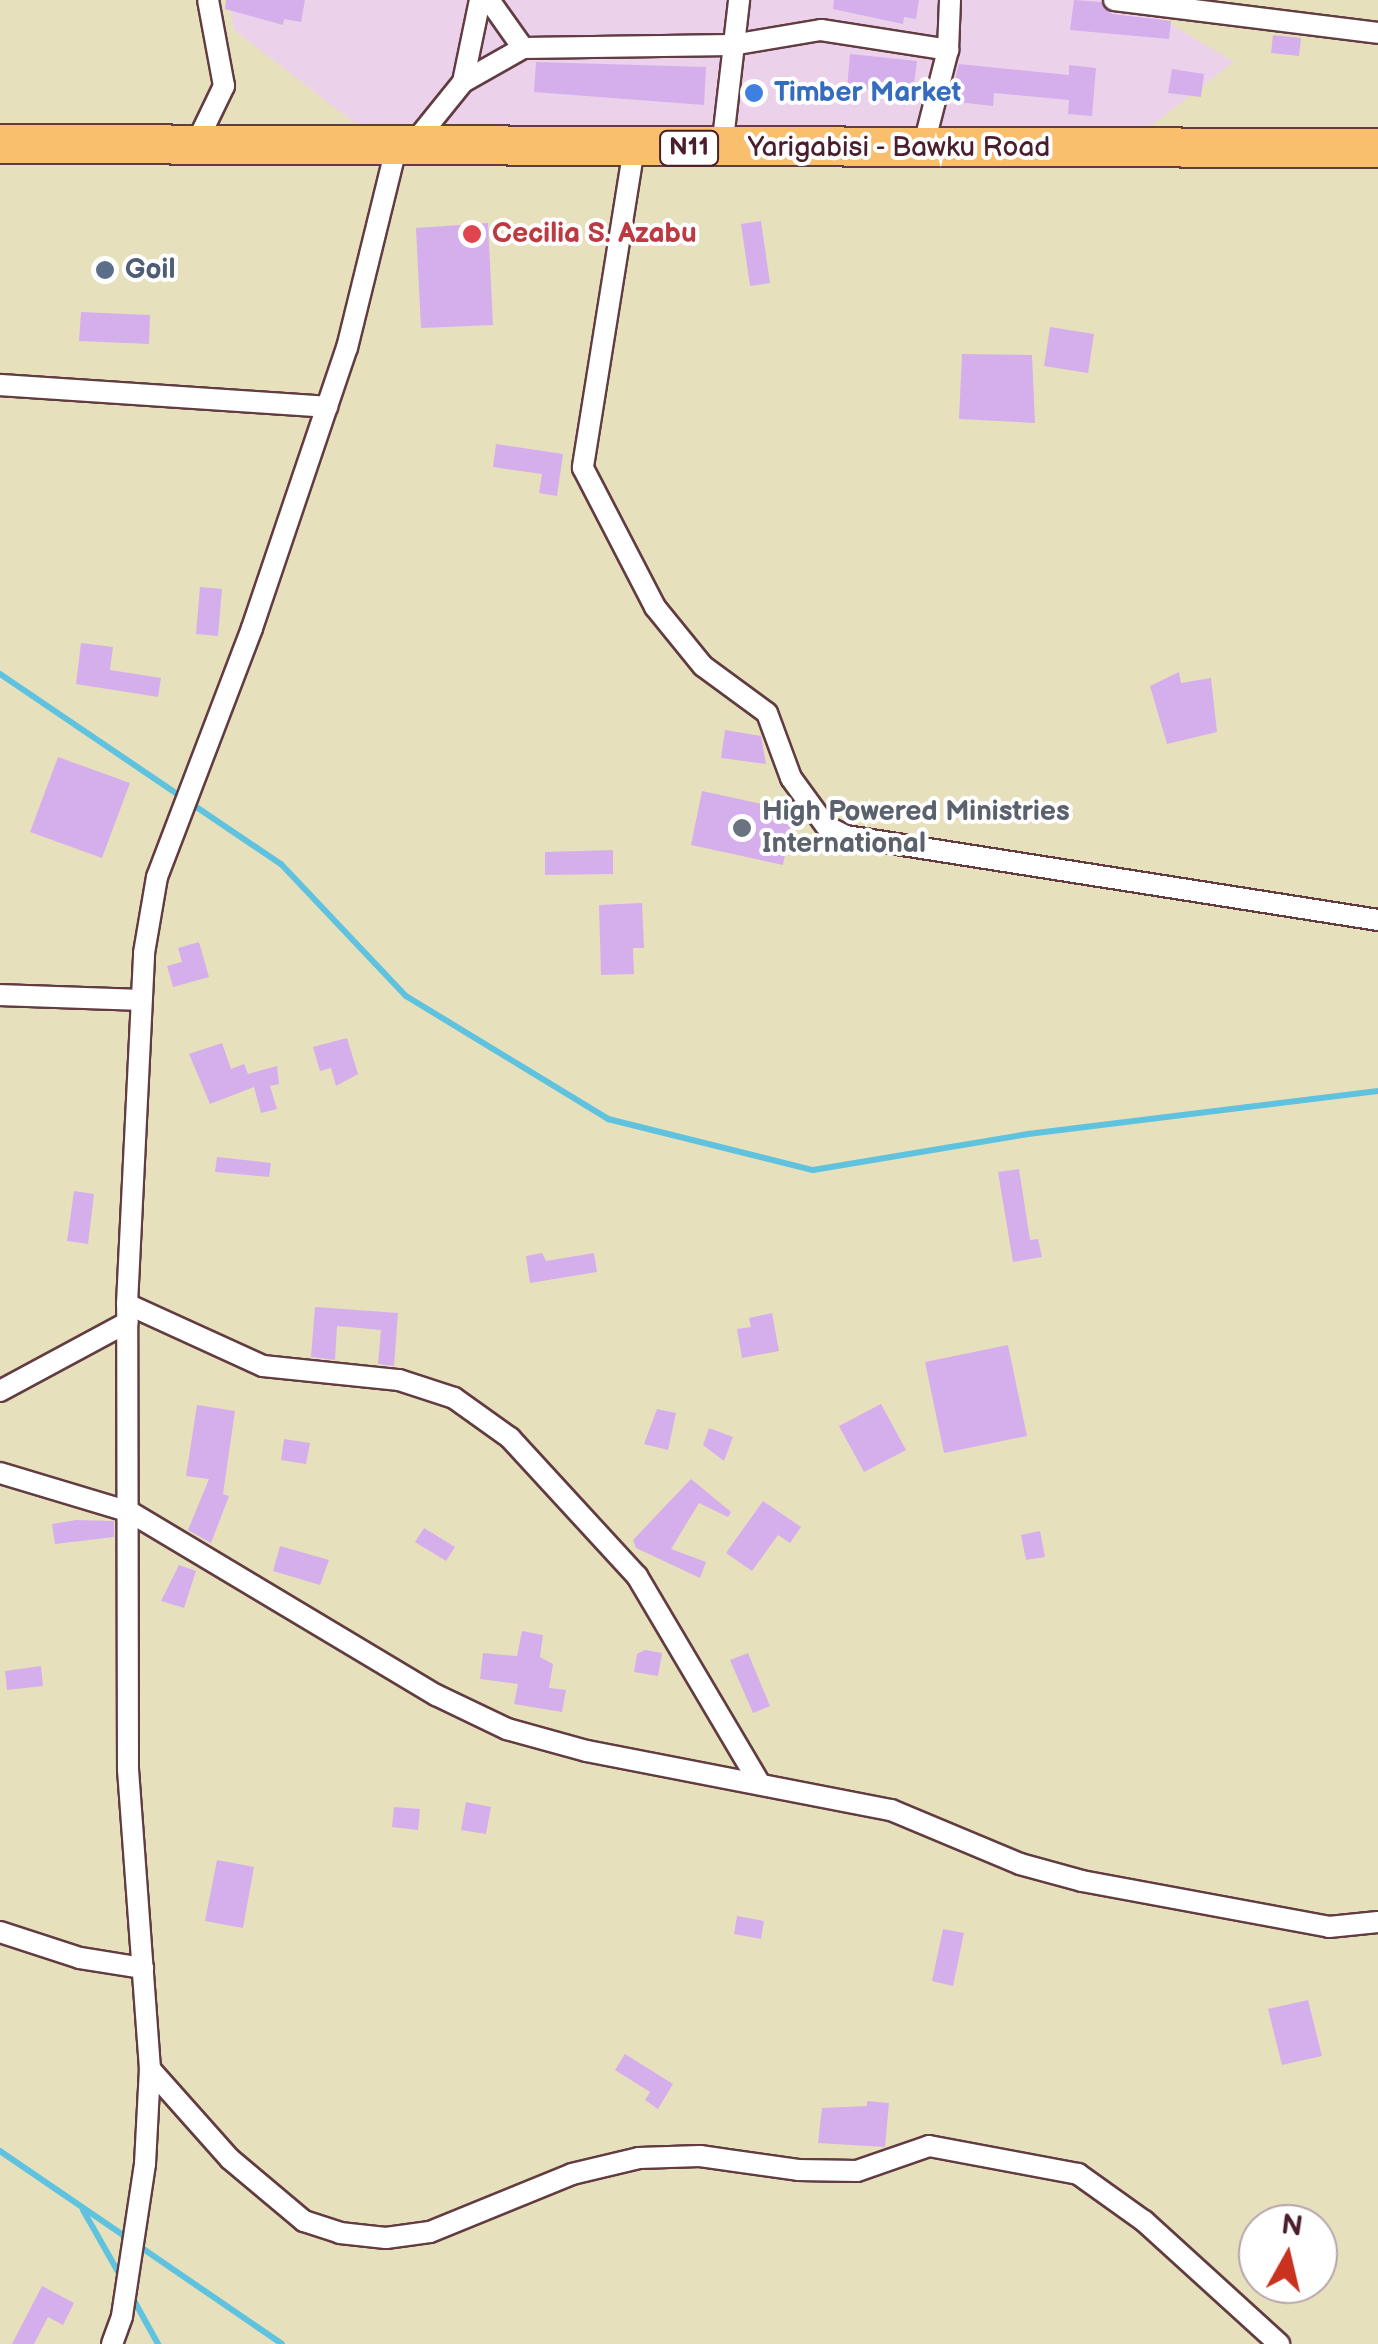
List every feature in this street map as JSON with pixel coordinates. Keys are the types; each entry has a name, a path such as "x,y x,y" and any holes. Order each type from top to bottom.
{"highway":[{"name":"Yarigabisi - Bawku Road","path":"0,144 1378,148"}],"street":[{"path":"195,146 224,86 208,0"},
{"path":"463,82 480,0"},
{"path":"489,0 523,48"},
{"path":"722,148 740,0"},
{"path":"923,148 948,50 950,0"},
{"path":"1114,0 1378,33"},
{"path":"112,2344 122,2316 145,2164 150,2069 128,1770 127,1313 140,1000 157,877 327,407 405,144 463,82 523,48 732,45 821,30 948,50"},
{"path":"634,148 583,468 655,607 704,666 767,714 792,778 826,826 846,836 1378,920"},
{"path":"0,384 327,407"},
{"path":"0,995 140,1000"},
{"path":"0,1390 127,1313"},
{"path":"127,1313 263,1366 399,1380 454,1398 510,1438 637,1576 760,1784"},
{"path":"0,1474 130,1512 436,1695 507,1729 915,1816 1020,1864 1082,1881 1206,1899 1329,1928 1378,1922"},
{"path":"0,1932 80,1958 143,1968"},
{"path":"150,2069 230,2159 304,2221 355,2235 430,2232 572,2174 639,2158 700,2156 798,2170 857,2171 929,2146 1078,2174 1144,2221 1279,2344"}],"shaded area":[{"name":"Timber Market","path":"229,0 1130,0 1234,62 1152,125 994,134 360,127 234,30"}],"building":[{"path":"226,0 305,0 301,22 284,19 283,25 225,9"},
{"path":"834,0 919,0 916,19 904,17 903,24 833,9"},
{"path":"1074,0 1101,2 1112,14 1171,21 1169,39 1070,30"},
{"path":"1273,35 1301,38 1299,56 1271,53"},
{"path":"850,54 917,61 913,91 847,88"},
{"path":"536,62 706,67 704,105 534,92"},
{"path":"959,64 1069,75 1069,65 1096,68 1092,116 1068,114 1069,100 994,93 993,106 949,101"},
{"path":"1172,69 1204,74 1201,97 1168,93"},
{"path":"761,221 770,283 750,286 741,224"},
{"path":"488,223 493,325 421,328 416,228"},
{"path":"81,312 150,315 149,344 79,341"},
{"path":"1050,327 1094,334 1088,373 1044,366"},
{"path":"962,354 1032,355 1035,423 959,419"},
{"path":"496,444 563,454 557,496 539,493 542,474 493,467"},
{"path":"200,587 222,589 218,636 196,634"},
{"path":"81,643 113,647 110,670 161,678 158,697 76,684"},
{"path":"1179,672 1181,683 1211,678 1217,732 1167,744 1150,686"},
{"path":"725,730 761,736 766,764 721,758"},
{"path":"58,757 130,783 102,858 30,832"},
{"name":"High Powered Ministries International","path":"702,791 794,811 783,865 691,845"},
{"path":"613,850 613,874 545,875 545,852"},
{"path":"642,903 644,948 633,948 634,974 601,975 599,905"},
{"path":"199,942 209,977 173,987 167,966 182,962 178,948"},
{"path":"347,1038 358,1074 336,1086 331,1068 320,1071 313,1047"},
{"path":"222,1043 231,1069 244,1064 248,1074 277,1066 279,1084 270,1086 277,1109 261,1113 254,1087 210,1104 189,1054"},
{"path":"217,1157 271,1163 269,1177 215,1172"},
{"path":"1019,1169 1030,1240 1038,1239 1042,1257 1013,1262 998,1172"},
{"path":"74,1191 94,1194 88,1244 67,1241"},
{"path":"542,1253 546,1261 594,1253 597,1272 530,1283 526,1256"},
{"path":"315,1307 398,1313 394,1366 378,1364 381,1330 337,1326 335,1360 311,1357"},
{"path":"772,1313 779,1351 742,1358 737,1329 751,1327 749,1318"},
{"path":"1008,1345 1027,1436 944,1453 925,1362"},
{"path":"881,1404 906,1450 864,1472 839,1426"},
{"path":"197,1405 235,1411 223,1494 229,1496 211,1543 188,1530 209,1479 186,1476"},
{"path":"657,1409 676,1413 668,1450 644,1444"},
{"path":"709,1428 733,1437 724,1461 703,1445"},
{"path":"284,1439 310,1443 306,1464 281,1460"},
{"path":"691,1479 731,1512 728,1517 699,1503 671,1549 706,1562 700,1578 636,1548 633,1540"},
{"path":"763,1501 801,1527 790,1543 778,1535 752,1571 726,1553"},
{"path":"114,1521 114,1537 55,1544 52,1524"},
{"path":"424,1528 455,1547 446,1561 415,1542"},
{"path":"1040,1531 1045,1557 1026,1560 1021,1535"},
{"path":"280,1546 329,1560 320,1585 273,1571"},
{"path":"179,1565 196,1571 184,1608 161,1601"},
{"path":"522,1631 543,1635 540,1657 553,1664 549,1688 566,1690 562,1712 514,1704 518,1684 480,1679 483,1653 517,1656"},
{"path":"645,1650 662,1653 658,1676 634,1672 637,1654"},
{"path":"748,1653 770,1706 753,1713 730,1660"},
{"path":"41,1666 43,1686 7,1690 5,1671"},
{"path":"466,1802 491,1807 486,1834 461,1830"},
{"path":"394,1807 420,1809 418,1830 392,1827"},
{"path":"217,1860 254,1867 243,1928 205,1921"},
{"path":"737,1916 764,1921 761,1939 734,1934"},
{"path":"943,1929 964,1933 953,1986 932,1981"},
{"path":"1308,2000 1322,2056 1282,2065 1268,2009"},
{"path":"625,2054 673,2084 658,2109 645,2100 650,2092 615,2070"},
{"path":"867,2101 889,2103 885,2147 818,2143 822,2108 867,2106"},
{"path":"42,2286 74,2303 63,2325 48,2317 34,2344 12,2344"}],"waterway":[{"path":"0,674 281,864 406,996 608,1119 813,1170 1028,1134 1378,1091"},
{"path":"0,2151 129,2239"},
{"path":"83,2210 121,2277"},
{"path":"139,2246 282,2344"},
{"path":"132,2297 158,2344"}],"place":[{"name":"Timber Market","path":"754,93"},
{"name":"Cecilia S. Azabu","path":"472,234"},
{"name":"Goil","path":"105,270"},
{"name":"High Powered Ministries International","path":"742,828"}]}
